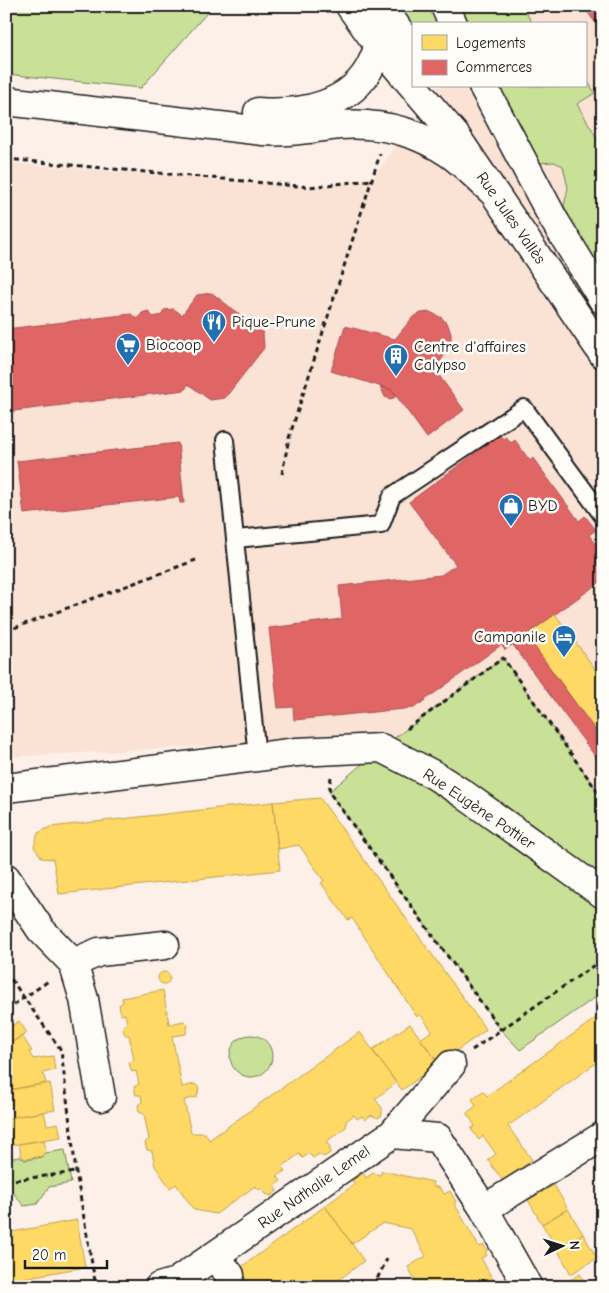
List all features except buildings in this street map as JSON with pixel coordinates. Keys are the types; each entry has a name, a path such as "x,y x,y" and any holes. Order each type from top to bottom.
{"main road":[{"name":"Rue Jules Vallès","path":"350,6 379,46 412,85"},
{"path":"10,102 283,114 308,111 350,91 368,71 379,46 374,6"},
{"path":"382,6 412,50"},
{"path":"445,6 452,22"},
{"name":"Rue Jules Vallès","path":"415,88 454,135 603,354"},
{"name":"Rue Jules Vallès","path":"439,88 500,170 603,322"},
{"path":"484,88 554,220 603,300"},
{"path":"10,102 263,132 286,133 364,124 388,127 412,133 449,153 492,191"},
{"name":"Rue Eugène Pottier","path":"6,788 257,757 335,749 381,748 434,775 462,793 603,894"},
{"path":"6,878 41,930 73,963 84,999 101,1097"},
{"path":"73,963 99,952 165,945"},
{"name":"Rue Nathalie Lemel","path":"159,1287 222,1266 392,1134 451,1065"},
{"path":"392,1134 438,1138 484,1209 528,1287"},
{"path":"484,1209 603,1136"}],"lane":[{"path":"236,539 381,525 392,496 524,408 603,516"},
{"path":"225,440 257,757"}],"path":[{"path":"6,159 309,187 372,180 290,438 282,474"},
{"path":"6,631 196,560"},
{"path":"381,748 503,658 603,799"},
{"path":"335,749 329,792 501,1030"},
{"path":"451,1065 603,959"},
{"path":"6,1010 73,963"},
{"path":"6,972 61,1050 76,1172 96,1287"},
{"path":"6,1181 76,1172"},
{"path":"378,1287 377,1279 387,1259"}],"shaded area":[{"path":"500,6 603,6 603,799 503,659 381,748 337,739 6,757 6,163 309,187 372,180 437,88 586,88 586,22 491,22"}],"green space":[{"path":"6,6 213,6 141,88 6,74"},
{"path":"399,6 435,6 442,22 412,22 412,24"},
{"path":"462,6 522,6 532,22 468,22"},
{"path":"586,79 595,93 577,104 603,148 603,276 577,233 564,206 568,188 563,166 554,162 537,163 496,88 586,88"},
{"path":"503,658 603,799 603,926 600,929 603,932 603,992 520,1050 501,1030 329,792 381,748"},
{"path":"255,1035 263,1038 269,1044 272,1056 269,1068 263,1074 247,1077 239,1074 233,1068 230,1052 233,1044 239,1038"},
{"path":"65,1150 71,1183 49,1187 37,1204 24,1206 6,1184 6,1159 20,1157 25,1160 42,1157 45,1153"}],"place":[{"name":"Pique-Prune","path":"214,343"},
{"name":"Biocoop","path":"128,366"},
{"name":"Centre d'affaires Calypso","path":"396,377"},
{"name":"BYD","path":"511,527"},
{"name":"Campanile","path":"564,658"}]}
